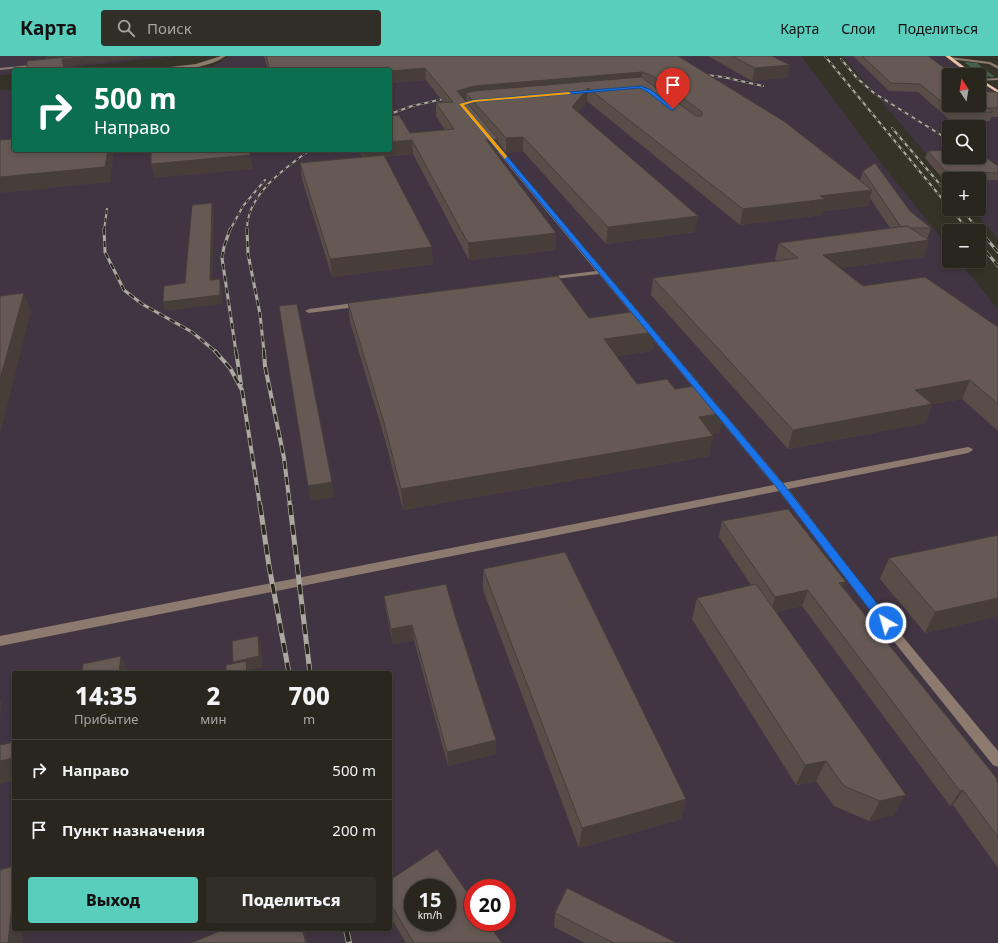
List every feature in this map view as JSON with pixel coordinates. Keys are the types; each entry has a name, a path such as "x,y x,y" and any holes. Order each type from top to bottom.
{"main road":[{"path":"948,57 963,68"},
{"path":"986,84 998,92"}],"lane":[{"path":"166,68 197,65 211,62 224,56"},
{"path":"948,57 990,63 998,68"},
{"path":"0,64 44,62 0,69"},
{"path":"986,79 998,78"},
{"path":"481,128 781,487 895,635 998,761"},
{"path":"538,280 601,272"},
{"path":"309,311 372,302"},
{"path":"0,640 968,450"}],"shaded area":[{"path":"0,56 174,56 66,68 12,68 12,74 0,75"},
{"path":"230,56 801,56 878,159 942,239 942,268 965,268 998,309 998,943 0,943 0,90 12,89 12,152 392,152 392,68 198,68 213,66"},
{"path":"843,56 943,56 961,68 942,68 942,112 986,112 986,86 998,94 998,239 978,216 986,216 986,172 942,173"}],"green space":[{"path":"964,62 977,63 983,68 972,68"},
{"path":"986,70 995,77 986,76"}],"building":[{"path":"91,56 62,59 64,68 27,68 27,61"},
{"path":"266,56 678,56 785,122 872,190 820,196 826,199 743,209 588,88 572,107 698,216 608,227 523,137 506,138 466,93 474,91 641,77 696,116 702,116 702,112 653,76 642,72 474,86 457,91 498,139 486,140 556,233 468,243 412,140 392,142 392,116 399,115 410,133 454,129 436,103 453,102 425,68 392,71 392,68 269,68"},
{"path":"732,56 772,56 790,65 755,68"},
{"path":"862,56 928,56 944,68 942,68 942,102 920,84 891,83"},
{"path":"986,91 998,93 998,108 987,108 993,112 986,112"},
{"path":"12,139 12,152 108,152 105,167 0,177 0,140"},
{"path":"942,150 942,164 986,164 986,158 998,166 998,173 945,171 928,151"},
{"path":"151,152 249,152 250,155 151,164"},
{"path":"384,155 432,247 330,259 300,163"},
{"path":"875,163 910,211 931,228 901,227 863,171"},
{"path":"212,203 210,280 220,279 220,295 163,302 164,286 185,283 192,205"},
{"path":"907,226 929,240 823,255 863,286 925,277 998,327 998,404 970,380 915,390 932,404 793,430 653,278 798,258 779,243"},
{"path":"558,276 589,318 637,311 655,332 604,339 637,384 667,379 675,389 701,385 724,413 699,417 713,436 401,489 384,423 348,303"},
{"path":"24,293 0,379 0,296"},
{"path":"297,304 332,482 308,486 279,306"},
{"path":"788,509 846,582 839,583 998,780 996,780 998,783 998,837 963,790 960,791 808,590 775,597 722,521"},
{"path":"998,535 998,598 935,612 889,558"},
{"path":"565,552 686,799 582,828 483,569"},
{"path":"446,584 496,740 447,752 412,625 391,629 384,596"},
{"path":"756,584 906,795 880,801 844,786 826,761 805,765 697,598"},
{"path":"258,636 259,656 233,662 232,641"},
{"path":"121,656 119,671 82,671 83,664"},
{"path":"246,661 247,671 226,671 226,665"},
{"path":"12,742 12,758 0,761 0,745"},
{"path":"437,849 464,888 464,931 493,931 502,943 414,943 407,931 456,931 456,879 404,879 404,926 392,906 392,879"},
{"path":"12,867 12,904 8,943 0,943 0,870"},
{"path":"567,888 677,943 614,943 555,913"},
{"path":"220,931 303,931 306,943 191,943"}],"railway":[{"path":"825,56 942,198"},
{"path":"841,59 857,78 874,93 942,136"},
{"path":"698,74 723,77 763,86"},
{"path":"392,113 412,106 452,97"},
{"path":"892,128 942,187"},
{"path":"247,230 248,217 260,194 289,165 307,152"},
{"path":"230,230 243,206 265,180"},
{"path":"104,230 107,209"},
{"path":"957,216 963,224"},
{"path":"967,216 974,224"},
{"path":"230,229 222,258 236,352"},
{"path":"104,230 105,252 124,290 142,304 192,332 216,352"},
{"path":"247,230 248,254 260,314 264,352"},
{"path":"986,238 998,252"},
{"path":"986,251 998,266"},
{"path":"236,351 241,384"},
{"path":"264,351 265,366 284,458 290,506"},
{"path":"216,352 230,368 242,390 260,506"},
{"path":"260,505 269,566 289,671"},
{"path":"290,505 310,671"},
{"path":"346,931 349,943"}],"slow traffic":[{"path":"505,157 461,104 474,101 569,93"}],"route":[{"path":"673,109 645,88 641,87 474,101 461,104 781,487 886,623"}]}
